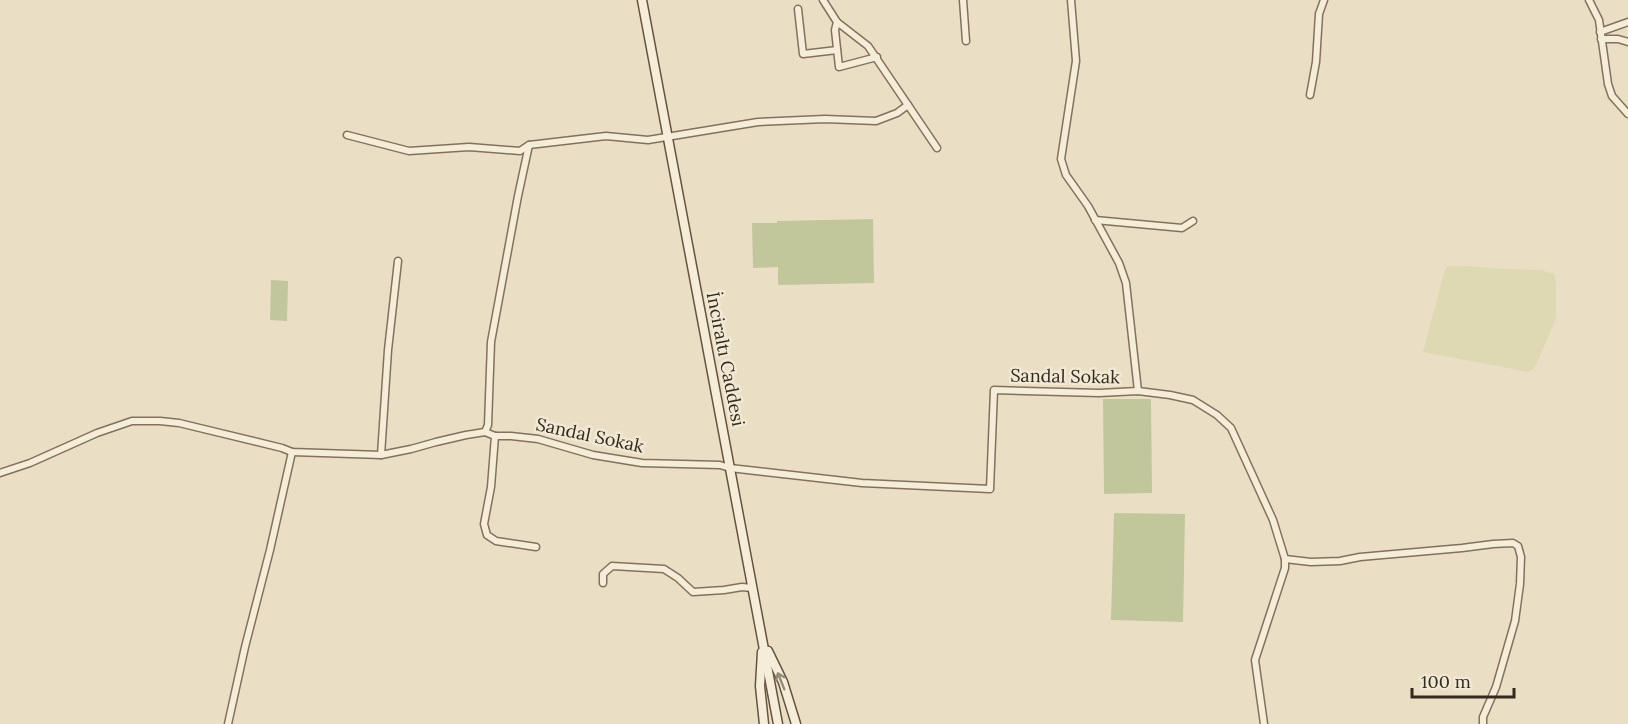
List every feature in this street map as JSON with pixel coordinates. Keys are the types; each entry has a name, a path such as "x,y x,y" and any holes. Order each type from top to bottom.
{"main road":[{"name":"İnciraltı Caddesi","path":"642,0 778,724"},
{"path":"762,640 760,686 764,724"},
{"path":"762,640 783,682 796,724"}],"street":[{"path":"822,0 837,22 862,40 877,57 937,148"},
{"path":"963,0 966,41"},
{"path":"1071,0 1076,61 1061,159 1066,175 1088,207 1119,263 1126,283 1138,391"},
{"path":"1310,95 1316,62 1319,14 1324,0"},
{"path":"1589,0 1599,21 1611,96 1628,114"},
{"path":"798,9 803,54 837,50"},
{"path":"837,22 835,30 839,67 877,57"},
{"path":"1601,35 1628,22"},
{"path":"1601,35 1628,42"},
{"path":"347,135 409,151 470,147 520,151 529,145 606,136 648,140 758,123 825,119 876,121 897,113 908,105"},
{"path":"0,473 132,421 179,423 292,452 381,455 485,432 488,425 491,342 529,145"},
{"path":"1095,220 1182,228 1193,221"},
{"path":"381,455 388,350 398,261"},
{"name":"Sandal Sokak","path":"485,432 495,436 538,439 593,455 642,463 720,465 862,483 990,489 994,390 1099,393 1138,391 1193,400 1217,415 1231,428 1273,520 1285,559 1285,568 1256,660 1264,724"},
{"path":"495,436 491,487 484,524 488,536 496,541 536,547"},
{"path":"228,724 292,452"},
{"path":"1285,559 1311,562 1340,561 1493,543 1513,543 1518,546 1521,557 1515,621 1496,687 1483,717 1483,724"},
{"path":"603,583 603,574 612,566 664,569 693,592 752,588"}],"shaded area":[{"path":"1447,266 1541,270 1554,274 1556,319 1535,367 1528,372 1423,352"}],"green space":[{"path":"873,219 874,283 778,285 778,267 753,268 752,223"},
{"path":"271,280 288,281 287,321 270,320"},
{"path":"1103,399 1151,399 1152,493 1104,494"},
{"path":"1114,513 1185,514 1183,622 1111,620"}]}
